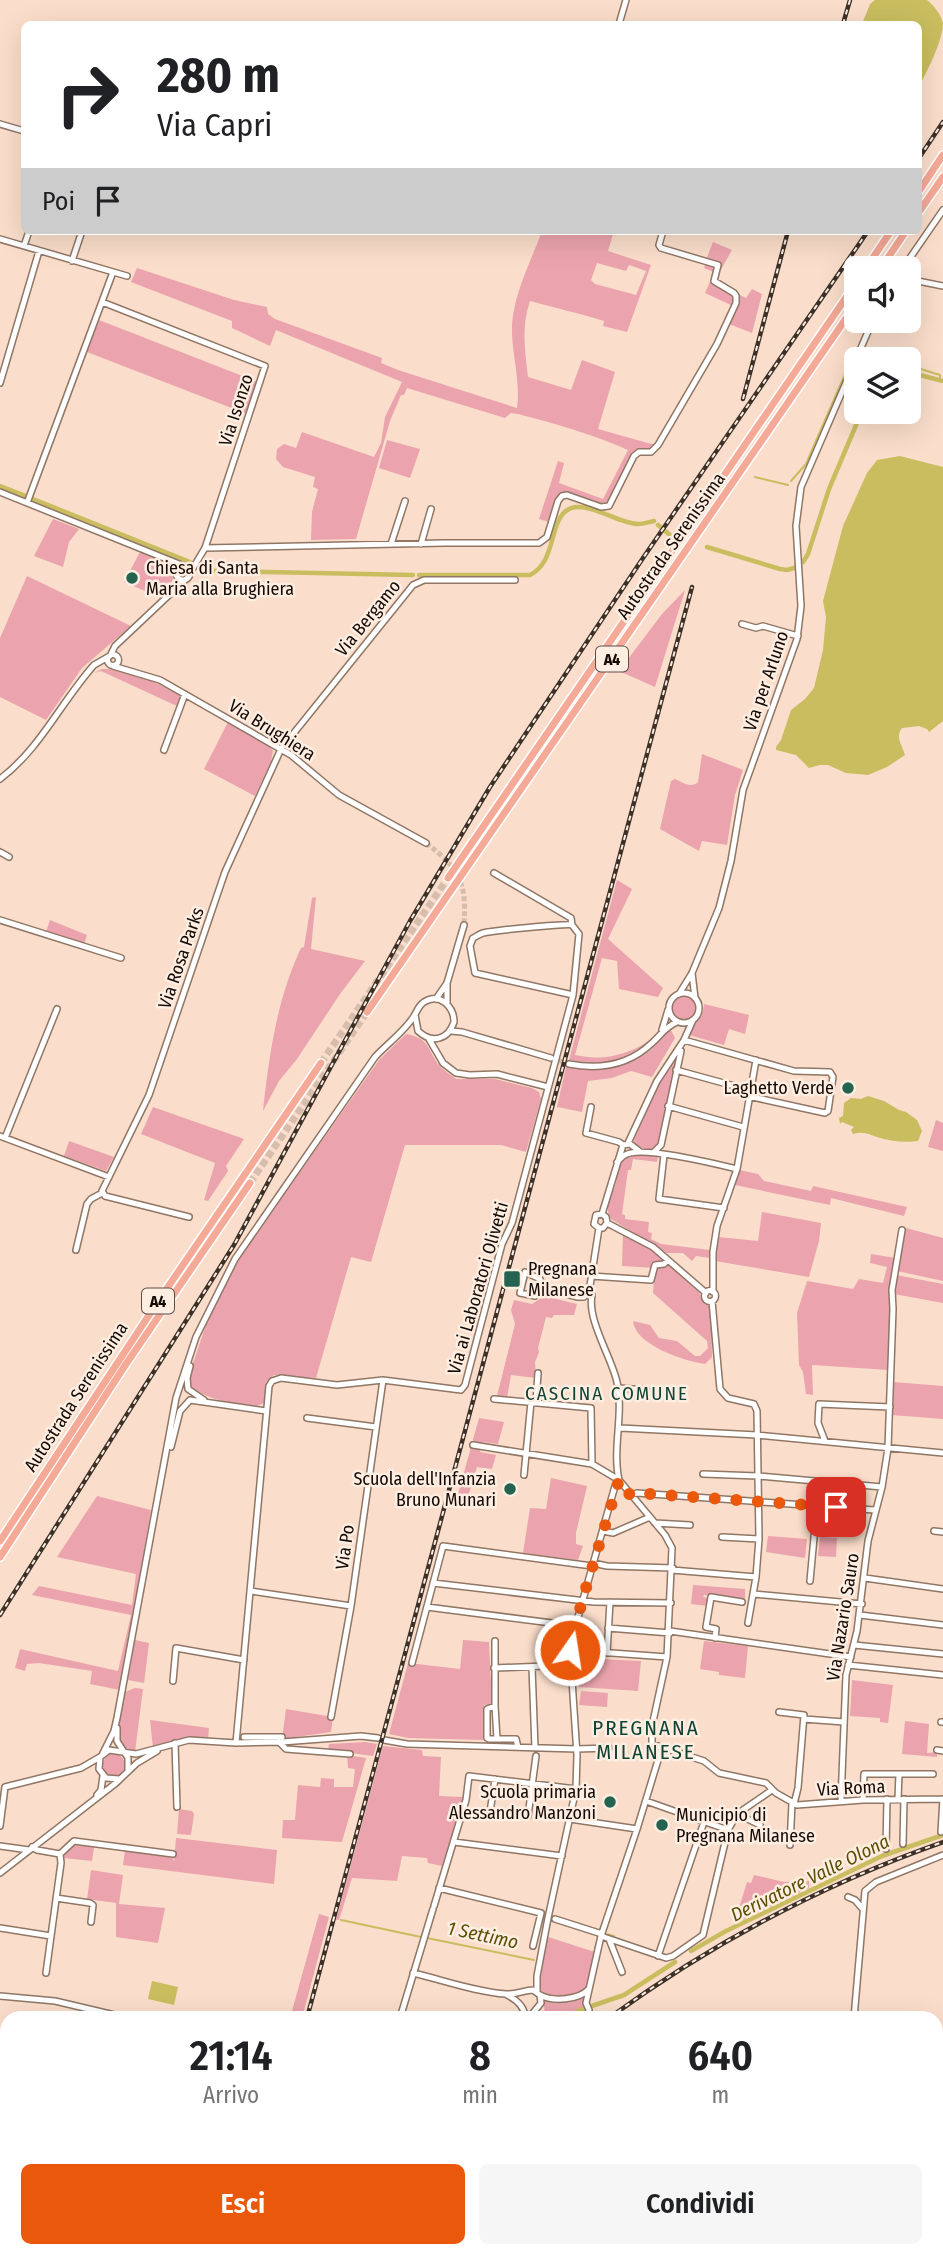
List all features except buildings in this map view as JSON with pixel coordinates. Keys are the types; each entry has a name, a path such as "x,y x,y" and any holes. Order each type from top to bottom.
{"highway":[{"path":"922,186 943,155"},
{"path":"922,208 943,177"},
{"path":"874,256 888,235"},
{"path":"889,256 903,235"},
{"name":"Autostrada Serenissima","path":"448,878 844,300"},
{"name":"Autostrada Serenissima","path":"367,1012 844,321"},
{"name":"Autostrada Serenissima","path":"0,1541 159,1300 321,1063"},
{"name":"Autostrada Serenissima","path":"0,1557 126,1364 250,1183"}],"street":[{"path":"620,21 625,0"},
{"path":"0,124 21,130"},
{"path":"911,256 943,210"},
{"path":"24,246 28,235"},
{"path":"72,261 81,235"},
{"path":"166,559 181,579 205,548 542,542 547,537 560,498 567,495 606,507 635,454 655,449 717,344 737,298 734,293 714,281 718,265 659,247 662,235"},
{"path":"0,239 127,276"},
{"path":"0,383 39,251"},
{"path":"29,499 113,272"},
{"path":"921,282 943,286"},
{"name":"Via Isonzo","path":"102,302 265,366 205,548"},
{"name":"Via per Arluno","path":"661,1031 670,1000 692,973 722,900 739,806 750,767 798,636 801,606 796,526 801,487 867,333"},
{"path":"0,492 29,499 166,559 187,571"},
{"path":"391,544 405,501"},
{"path":"421,544 432,509"},
{"path":"171,594 180,567 187,571"},
{"path":"110,661 119,643 171,594 187,571"},
{"name":"Via Bergamo","path":"281,749 413,585 424,580 515,580"},
{"path":"742,624 756,628 763,626 798,636"},
{"path":"110,661 118,663 119,643"},
{"path":"0,779 30,752 94,665 118,657"},
{"path":"118,657 133,671"},
{"path":"110,661 133,671"},
{"name":"Via Brughiera","path":"133,671 155,677 281,749 339,795 426,843"},
{"path":"164,750 185,694"},
{"name":"Via Rosa Parks","path":"76,1250 88,1204 91,1199 102,1194 146,1102 225,872 281,749"},
{"path":"0,852 9,857"},
{"path":"494,873 571,918 572,925 565,923 549,927 484,932 473,938 470,946 475,973 573,995"},
{"path":"0,920 121,958"},
{"path":"447,1004 447,983 464,925"},
{"name":"Via ai Laboratori Olivetti","path":"236,1743 269,1386 276,1379 284,1378 337,1385 383,1380 461,1390 465,1385 573,995 579,934 572,925"},
{"name":"Via per Arluno","path":"602,1214 617,1163 633,1136 657,1081 699,1011 692,973"},
{"path":"436,999 447,983"},
{"path":"678,993 688,993 695,998"},
{"path":"96,1797 101,1790 102,1774 98,1765 117,1718 177,1395 195,1336 243,1247 375,1057 415,1016 420,1005 436,999 452,1009 454,1022 451,1031 439,1042 436,1051"},
{"path":"57,1009 3,1137 109,1177"},
{"path":"668,1010 678,1022 684,1040 794,1071 830,1072 833,1077 828,1111 749,1093 676,1070"},
{"path":"415,1016 418,1031"},
{"path":"569,1064 600,1067 620,1063 645,1049 661,1031 678,1022 693,1020"},
{"path":"454,1022 462,1032"},
{"path":"401,1031 418,1031 429,1038 443,1063 456,1073 497,1074 548,1087"},
{"path":"451,1031 551,1058"},
{"path":"429,1038 443,1038"},
{"path":"654,1152 661,1145 681,1051"},
{"path":"748,1623 754,1594 759,1539 757,1411 754,1404 728,1398 720,1390 712,1301 705,1300 709,1292 717,1226 736,1169 756,1060"},
{"path":"668,1106 743,1127"},
{"path":"591,1107 586,1133 639,1151 736,1169"},
{"path":"664,1154 659,1199 724,1208"},
{"path":"102,1194 189,1217"},
{"path":"602,1214 607,1223 603,1228 599,1228 590,1221 596,1215 602,1214"},
{"path":"607,1223 653,1247 709,1292"},
{"path":"586,1294 599,1228"},
{"name":"Via Nazario Sauro","path":"841,1801 848,1665 862,1604 868,1541 883,1487 888,1448 894,1309 892,1290 902,1230"},
{"path":"591,1276 651,1280 655,1265 664,1264 668,1259"},
{"path":"525,1272 540,1279 542,1288 535,1296 520,1293 525,1272"},
{"path":"504,1994 525,2010 533,2011 541,2003 537,1976 576,1789 577,1749 570,1650 619,1480 618,1388 590,1301 593,1297 586,1294 577,1297 542,1288"},
{"path":"207,1311 186,1385 190,1392 207,1401"},
{"path":"524,1475 538,1373"},
{"name":"Via Po","path":"331,1717 351,1606 383,1380"},
{"path":"618,1388 647,1390"},
{"path":"177,1395 190,1392"},
{"path":"177,1395 190,1400 266,1411"},
{"path":"494,1399 591,1408 594,1454 592,1464"},
{"path":"166,1459 180,1411 190,1400"},
{"path":"825,1441 818,1423 819,1404 890,1407"},
{"path":"307,1418 376,1427"},
{"path":"620,1428 757,1435 943,1453"},
{"path":"472,1445 592,1464 619,1480 671,1544 673,1569 667,1657 570,1650"},
{"path":"703,1474 883,1487"},
{"path":"630,1495 637,1493 875,1510"},
{"path":"810,1581 817,1505"},
{"path":"603,1531 613,1533 650,1517"},
{"path":"655,1523 691,1525"},
{"path":"934,1531 943,1532"},
{"path":"722,1537 759,1539"},
{"path":"412,1663 443,1546 607,1566 756,1577"},
{"path":"865,1578 943,1590"},
{"path":"433,1583 582,1601 671,1603"},
{"path":"251,1591 351,1606"},
{"path":"754,1594 862,1604"},
{"path":"705,1636 708,1597 742,1602"},
{"path":"607,1653 610,1602"},
{"path":"427,1607 575,1626"},
{"path":"860,1615 943,1625"},
{"path":"706,1627 716,1629 715,1638"},
{"path":"608,1628 705,1636 851,1657"},
{"path":"495,1641 497,1739 516,1739 518,1747"},
{"path":"854,1645 943,1654"},
{"path":"173,1681 176,1648 244,1660"},
{"name":"Via Roma","path":"667,1657 652,1726 651,1743 704,1761 719,1773 766,1783 772,1790 801,1805 863,1800 943,1799"},
{"path":"494,1668 571,1665"},
{"path":"848,1665 943,1675"},
{"path":"532,1667 535,1748"},
{"path":"779,1712 804,1715 790,1845"},
{"path":"117,1718 117,1741 129,1761 127,1772"},
{"path":"804,1719 844,1722"},
{"path":"0,1826 5,1787 81,1768 113,1749 136,1754 188,1740 236,1743 360,1736 407,1744 609,1748"},
{"path":"244,1737 268,1740"},
{"path":"281,1740 286,1749 350,1754"},
{"path":"0,1872 116,1783 137,1762 174,1743"},
{"path":"174,1743 177,1807"},
{"path":"588,2011 601,1935 662,1747"},
{"path":"136,1754 137,1762"},
{"path":"528,1816 536,1756"},
{"path":"81,1768 91,1769 110,1780 119,1779"},
{"path":"863,1800 864,1774 933,1774"},
{"path":"899,1774 903,1844"},
{"path":"402,2011 466,1800 469,1776 576,1789"},
{"path":"490,1812 495,1779"},
{"path":"555,1919 658,1956 673,1956 703,1935 727,1830 737,1814 772,1790"},
{"path":"886,1849 887,1799"},
{"path":"942,1832 943,1799"},
{"path":"646,1801 727,1830"},
{"path":"737,1814 760,1825"},
{"path":"570,1819 637,1829"},
{"path":"658,1956 704,1822"},
{"path":"60,1854 74,1841 173,1854"},
{"path":"454,1842 562,1856"},
{"path":"0,1846 60,1854"},
{"path":"46,1973 60,1854"},
{"path":"855,2011 865,1891 876,1882 943,1855"},
{"path":"439,1888 541,1913 533,1946"},
{"path":"848,1897 856,1900 863,1909"},
{"path":"56,1898 93,1905 91,1922"},
{"path":"0,1928 51,1936"},
{"path":"609,1939 622,1972"},
{"path":"413,1973 504,1994 522,1994 530,1989 537,1976"},
{"path":"530,1989 550,1999 582,1996 590,1989"},
{"path":"519,2003 522,1994"},
{"path":"0,1996 55,2001 97,2011"}],"shaded area":[{"path":"875,0 927,0 941,16 943,23 940,38 922,81 922,21 863,21 870,4"},
{"path":"540,235 613,235 608,251 651,265 627,332 603,326 604,321 530,301 527,311 525,348 528,377 571,390 582,360 615,372 598,429 655,445 652,449 638,452 606,506 563,494 549,522 539,519 558,461 564,463 559,483 603,499 628,450 587,434 518,414 511,413 505,418 407,388 404,395 401,395 390,421 356,539 311,540 312,512 318,489 313,487 315,477 283,467 276,459 277,449 284,444 296,448 302,432 374,457 381,443 385,417 402,382 276,330 270,346 232,328 232,321 131,282 137,268 234,300 267,307 268,314 275,319 382,358 381,363 398,370 517,408 518,387 512,325 519,289","holes":["597,263 626,271 629,265 646,271 636,295 595,284 591,280"]},
{"path":"713,242 732,250 715,280 721,264 706,260"},
{"path":"706,262 717,267 711,282 734,294 733,306 705,293 714,272 704,268"},
{"path":"752,289 762,294 752,333 729,324 740,295 746,298"},
{"path":"99,320 258,382 247,414 87,352"},
{"path":"387,440 420,449 410,478 379,468"},
{"path":"900,456 943,467 943,721 929,732 919,726 902,728 899,738 905,755 868,775 846,773 828,765 809,768 796,755 776,750 776,747 791,710 814,688 823,650 826,617 823,601 843,526 867,473 877,460"},
{"path":"53,519 79,529 69,542 63,567 34,556"},
{"path":"140,552 165,563 173,574 169,588 161,598 124,582"},
{"path":"27,576 131,626 82,668 46,720 0,697 0,638"},
{"path":"685,590 655,687 619,671 662,614"},
{"path":"102,669 152,681 183,696 179,707 101,671 94,673"},
{"path":"228,722 273,751 271,762 255,796 204,769"},
{"path":"702,754 743,770 735,795 727,845 702,841 699,851 660,829 671,781 675,779 689,785 698,782"},
{"path":"617,880 632,889 608,939 663,988 658,997 619,989 617,961 602,958 575,1055 613,1056 649,1041 630,1054 611,1061 591,1063 569,1060"},
{"path":"316,897 311,949 365,961 279,1081 263,1111 271,1048 280,1007 293,967 301,948 304,947 312,898"},
{"path":"50,920 87,935 84,944 46,932"},
{"path":"684,996 693,999 696,1008 693,1017 684,1020 675,1017 672,1008 675,999"},
{"path":"704,1004 749,1015 745,1034 729,1029 724,1045 689,1035 702,1013"},
{"path":"670,1028 675,1038 652,1077 631,1071 612,1078 588,1081 582,1112 557,1107 566,1067 600,1069 622,1066 652,1049"},
{"path":"406,1034 423,1041 438,1064 456,1079 495,1079 539,1092 541,1099 526,1152 501,1145 405,1145 371,1262 351,1257 316,1378 274,1375 266,1382 264,1403 257,1406 222,1401 205,1395 191,1386 189,1375 212,1307 243,1252 379,1060"},
{"path":"678,1052 658,1145 653,1150 635,1147 634,1140 660,1082"},
{"name":"Laghetto Verde","path":"868,1096 884,1101 917,1120 922,1131 918,1141 897,1141 865,1133 853,1134 851,1130 854,1127 842,1122 840,1124 839,1118 843,1116 844,1103 851,1098 861,1099"},
{"path":"153,1107 244,1139 226,1166 228,1171 208,1201 204,1200 215,1163 141,1134"},
{"path":"936,1120 943,1123 943,1151 928,1147"},
{"path":"69,1141 114,1157 106,1171 64,1156"},
{"path":"636,1154 658,1157 657,1162 633,1159 631,1170 628,1170 622,1214 625,1219 649,1222 648,1232 652,1233 651,1239 661,1244 710,1250 710,1258 696,1256 692,1261 683,1253 667,1253 611,1219 608,1205 616,1183 617,1168"},
{"path":"739,1170 758,1174 764,1181 811,1191 813,1186 907,1207 904,1216 831,1198 830,1205 735,1185"},
{"path":"762,1212 821,1223 809,1277 715,1261 718,1237 758,1241"},
{"path":"906,1228 943,1238 943,1281 897,1271"},
{"path":"623,1234 653,1250 699,1292 703,1301 711,1308 712,1357 705,1364 662,1350 636,1330 633,1321 650,1325 659,1338 677,1341 695,1356 700,1356 708,1348 707,1341 653,1293 655,1268 622,1266"},
{"path":"871,1254 895,1258 889,1295 889,1370 812,1365 813,1395 806,1394 803,1372 799,1365 797,1313 807,1281 853,1289 859,1279 883,1283 887,1267 870,1263"},
{"path":"896,1275 943,1284 943,1303 894,1294"},
{"path":"544,1296 577,1304 574,1315 546,1317 535,1362 536,1378 511,1375 507,1398 497,1396 515,1324 511,1310 514,1300 532,1304"},
{"path":"893,1382 943,1386 943,1419 892,1415"},
{"path":"479,1418 504,1422 498,1444 482,1442 480,1452 496,1455 492,1469 477,1467 467,1500 457,1498"},
{"path":"551,1478 587,1486 576,1533 576,1544 583,1546 578,1560 523,1553 530,1508 546,1509"},
{"path":"97,1496 151,1510 120,1690 90,1684 92,1671 39,1663 27,1664 25,1671 15,1668 20,1649 118,1671 131,1615 32,1595 39,1586 132,1605 136,1574 57,1557"},
{"path":"768,1536 807,1539 805,1558 766,1552"},
{"path":"820,1537 837,1538 836,1557 818,1556"},
{"path":"693,1585 745,1589 745,1600 704,1595 703,1597 709,1598 708,1606 691,1604"},
{"path":"135,1640 149,1643 144,1683 128,1680"},
{"path":"463,1640 489,1642 492,1704 484,1705 483,1740 408,1738 389,1734 408,1663 460,1669"},
{"path":"704,1641 748,1646 745,1678 719,1675 719,1672 700,1669"},
{"path":"579,1658 641,1661 638,1691 579,1687"},
{"path":"852,1680 893,1685 888,1723 880,1722 880,1718 850,1716"},
{"path":"135,1688 143,1689 135,1752 126,1751 118,1730 125,1692"},
{"path":"581,1691 608,1693 607,1707 579,1705"},
{"path":"286,1709 333,1717 331,1732 282,1739"},
{"path":"150,1720 209,1728 208,1739 183,1738 153,1748"},
{"path":"905,1721 929,1724 927,1753 937,1752 937,1757 902,1754"},
{"path":"329,1744 377,1744 373,1756 328,1750"},
{"path":"383,1746 422,1750 423,1756 441,1757 439,1796 463,1799 442,1866 428,1863 427,1858 402,1856 397,1881 352,1878 339,1920 336,1920"},
{"path":"114,1754 122,1757 125,1765 122,1773 114,1776 106,1773 103,1765 106,1757"},
{"path":"347,1755 366,1758 342,1842 282,1838 283,1820 295,1820 298,1785 320,1787 321,1778 334,1779 334,1787 353,1787 355,1769 348,1768"},
{"path":"179,1809 192,1811 194,1814 191,1835 177,1834"},
{"path":"176,1838 277,1850 274,1884 123,1865 125,1850 173,1856 174,1862"},
{"path":"74,1845 94,1847 92,1861 64,1858 65,1851"},
{"path":"91,1870 123,1875 119,1904 165,1908 158,1943 116,1937 116,1903 87,1899"},
{"path":"754,1875 784,1882 809,1881 809,1888 734,1924 747,1882 751,1883"},
{"path":"319,1914 329,1917 304,2011 292,2011"},
{"path":"548,1937 595,1952 583,2005 586,2011 545,2011 541,1989"},
{"path":"152,1981 178,1987 174,2005 148,1999"}],"waterway":[{"path":"921,369 940,375 940,381"},
{"path":"921,375 943,381"},
{"path":"791,481 806,464 844,377"},
{"path":"803,562 829,489 856,424"},
{"path":"755,477 788,485"},
{"path":"0,486 26,496"},
{"path":"33,499 190,562"},
{"path":"419,575 530,575 537,571 546,559 564,512 573,508 583,507 640,524 654,521"},
{"path":"658,525 670,535"},
{"path":"707,547 780,569 794,568"},
{"path":"198,565 215,571 413,575"},
{"name":"Derivatore Valle Olona","path":"691,1951 726,1931 882,1856 943,1835"},
{"name":"1 Settimo","path":"341,1920 421,1937"},
{"name":"1 Settimo","path":"606,1934 614,1936"},
{"name":"1 Settimo","path":"427,1938 534,1960"},
{"name":"1 Settimo","path":"595,1948 598,1939"},
{"name":"Derivatore Valle Olona","path":"578,2011 624,1995 675,1962"}],"tunnel":[{"path":"426,843 447,861 459,878 464,898 464,925"},
{"path":"321,1063 448,878"},
{"path":"250,1183 367,1012"},
{"path":"552,1058 569,1064"}],"railway":[{"path":"844,21 850,0"},
{"path":"922,154 943,122"},
{"path":"743,399 787,235"},
{"path":"0,1615 234,1245 410,921 490,787 643,558 865,235"},
{"path":"309,2011 692,587"},
{"path":"619,2011 728,1940 812,1896 943,1842"}],"place":[{"name":"Chiesa di Santa Maria alla Brughiera","path":"132,578"},
{"name":"Laghetto Verde","path":"848,1088"},
{"name":"Pregnana Milanese","path":"512,1279"},
{"name":"Scuola dell'Infanzia Bruno Munari","path":"510,1489"},
{"name":"Scuola primaria Alessandro Manzoni","path":"610,1802"},
{"name":"Municipio di Pregnana Milanese","path":"662,1825"}],"district":[{"name":"CASCINA COMUNE","path":"607,1393"},
{"name":"PREGNANA MILANESE","path":"646,1740"}],"route":[{"path":"570,1650 615,1486 619,1480 630,1495 637,1493 836,1507"}]}
